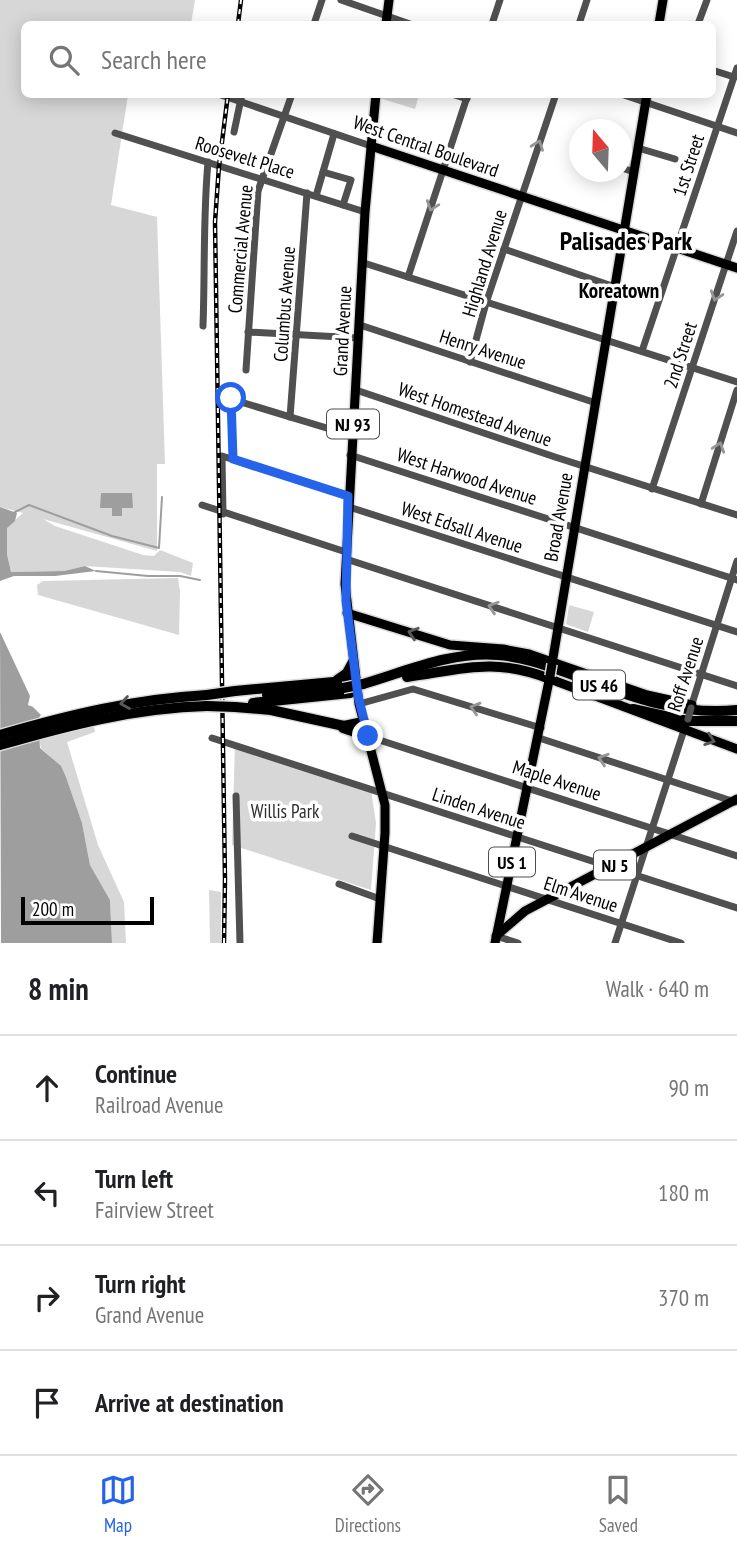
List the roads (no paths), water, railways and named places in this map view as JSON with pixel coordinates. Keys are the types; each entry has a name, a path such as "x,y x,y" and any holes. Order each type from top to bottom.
{"highway":[{"path":"404,674 444,655 479,648"},
{"name":"US 46","path":"404,674 462,656 510,656 541,664 661,706 700,711 737,710"},
{"name":"US 46","path":"235,699 346,691 404,674 459,662 483,660 506,661 537,668 657,710 737,718"},
{"path":"0,746 110,705 166,698 235,699 334,681 346,675 353,662"},
{"path":"404,674 494,665 550,678"},
{"path":"334,681 361,685"},
{"path":"207,700 235,699 271,710 346,726 363,722"},
{"path":"692,706 737,704"},
{"path":"633,709 686,723 737,718"},
{"path":"316,719 368,736"},
{"path":"0,735 48,726"}],"main road":[{"path":"386,21 389,0"},
{"path":"660,21 663,0"},
{"name":"Grand Avenue","path":"376,98 365,212 346,555 347,613 353,662 361,685 359,704 383,793 385,815 377,943"},
{"name":"Broad Avenue","path":"496,940 550,678 647,99"},
{"name":"West Central Boulevard","path":"371,146 737,268"},
{"path":"347,613 446,644 515,651 647,695 692,706"},
{"path":"550,678 633,709"},
{"path":"686,723 737,749"},
{"name":"NJ 5","path":"496,940 515,918 736,801"}],"street":[{"path":"315,21 322,0"},
{"path":"341,0 386,21"},
{"path":"493,21 500,0"},
{"path":"580,21 587,0"},
{"path":"699,21 707,0"},
{"name":"1st Street","path":"642,351 737,68"},
{"path":"716,71 734,77"},
{"name":"Commercial Avenue","path":"246,370 258,191 291,98"},
{"path":"408,277 468,98"},
{"name":"Highland Avenue","path":"470,362 486,303 555,98"},
{"path":"234,132 241,99"},
{"name":"West Central Boulevard","path":"241,99 284,117 371,146"},
{"path":"647,99 737,133"},
{"name":"Roosevelt Place","path":"115,133 365,212"},
{"path":"316,196 334,134"},
{"path":"638,148 675,159"},
{"path":"203,327 208,162"},
{"path":"323,172 351,180 343,205"},
{"name":"Columbus Avenue","path":"290,417 307,193"},
{"name":"2nd Street","path":"652,489 737,231"},
{"path":"504,249 615,287"},
{"path":"364,263 737,382"},
{"name":"Henry Avenue","path":"360,325 596,403"},
{"path":"248,332 359,338"},
{"name":"West Homestead Avenue","path":"356,390 737,515"},
{"path":"701,504 737,390"},
{"path":"233,459 231,398 352,436"},
{"name":"West Harwood Avenue","path":"350,455 735,579"},
{"path":"223,514 222,456 348,496"},
{"path":"202,505 737,686"},
{"name":"West Edsall Avenue","path":"349,508 737,632"},
{"name":"Roff Avenue","path":"615,943 717,626 735,579 737,561"},
{"path":"359,704 415,689 541,728"},
{"name":"Maple Avenue","path":"368,736 737,856"},
{"name":"Linden Avenue","path":"212,738 737,908"},
{"path":"539,738 736,801"},
{"path":"236,796 240,943"},
{"name":"Elm Avenue","path":"352,836 681,943"},
{"path":"339,884 380,899"},
{"path":"496,940 518,943"}],"waterway":[{"path":"15,512 29,505 112,536 159,548 162,497"},
{"path":"96,571 180,576 200,580"}],"railway":[{"path":"238,21 241,0"},
{"path":"224,943 215,222 228,98"}],"district":[{"name":"Palisades Park","path":"626,240"},
{"name":"Koreatown","path":"619,290"}],"park label":[{"name":"Willis Park","path":"285,811"}]}
